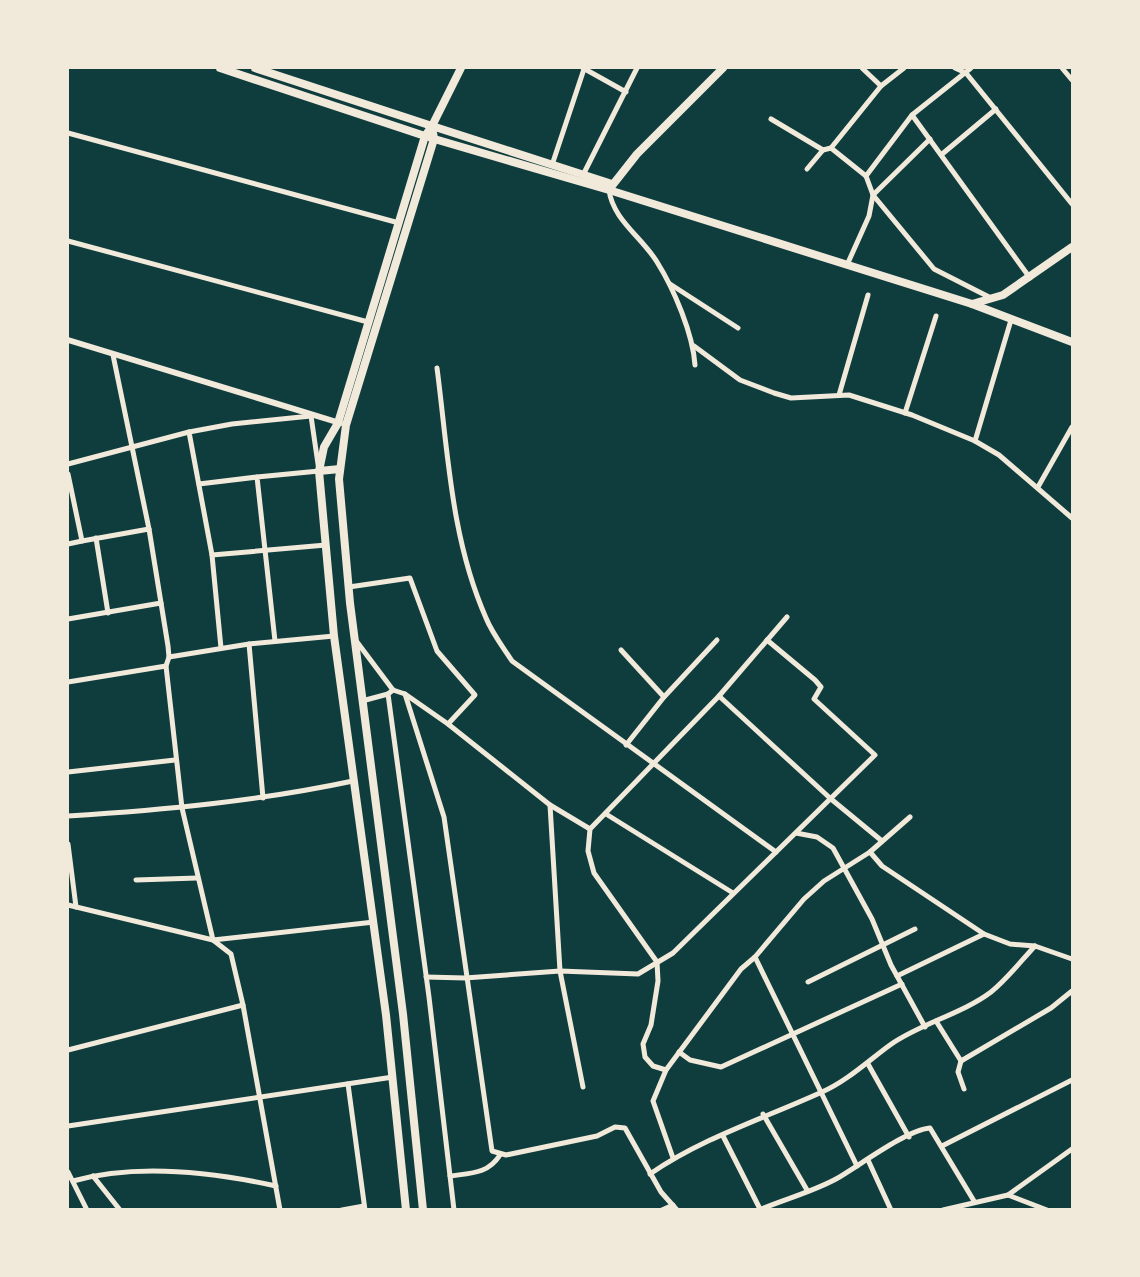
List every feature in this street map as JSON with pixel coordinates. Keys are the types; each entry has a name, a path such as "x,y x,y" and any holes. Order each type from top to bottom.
{"main road":[{"path":"220,68 430,138 611,187 972,304 1072,342"},
{"path":"260,68 583,175 611,187"},
{"path":"406,1209 374,922 334,636 319,471 326,441 342,424 432,126 461,68"},
{"path":"611,187 637,154 723,68"},
{"path":"423,1209 405,1028 354,639 340,469 342,424 368,322 399,223 430,138"},
{"path":"972,304 993,299 1030,278 1072,247"},
{"path":"319,471 340,469"},
{"path":"387,1031 405,1028"}],"street":[{"path":"552,165 584,68 626,92"},
{"path":"583,175 637,68"},
{"path":"862,68 881,86"},
{"path":"807,169 823,150 831,148 881,86 904,68"},
{"path":"955,68 966,73 1072,204"},
{"path":"866,176 912,115 971,68"},
{"path":"1062,68 1072,80"},
{"path":"941,155 996,110"},
{"path":"912,115 1030,278"},
{"path":"771,119 823,150"},
{"path":"68,133 399,223"},
{"path":"847,265 868,216 873,195 930,139"},
{"path":"831,148 866,176 873,195 934,270 993,299"},
{"path":"611,187 611,206 657,261 669,284 694,346 695,365"},
{"path":"68,241 368,322"},
{"path":"669,284 738,328"},
{"path":"839,395 868,295"},
{"path":"905,413 936,316"},
{"path":"975,441 1011,320"},
{"path":"68,340 342,424"},
{"path":"694,346 740,380 774,393 791,398 820,399 839,395 849,396 905,413 975,441 999,455 1072,518"},
{"path":"113,355 149,529 161,603 169,657 166,666 182,808 213,940 231,954 261,1096 280,1209"},
{"path":"437,368 449,474 460,538 486,619 512,661 776,852"},
{"path":"68,464 189,432 232,424 311,416"},
{"path":"198,484 319,471 311,416"},
{"path":"1038,488 1072,427"},
{"path":"189,432 212,555 221,648"},
{"path":"68,474 82,541"},
{"path":"257,477 275,641"},
{"path":"68,544 149,529"},
{"path":"96,538 108,613"},
{"path":"212,555 326,545"},
{"path":"349,586 410,578 437,651 475,695 448,724"},
{"path":"68,620 161,603"},
{"path":"666,1070 653,1066 645,1057 643,1044 654,1003 657,962 594,873 588,850 590,829 719,696 788,617"},
{"path":"169,657 249,644 334,636"},
{"path":"354,639 390,692 454,1209"},
{"path":"626,745 664,697 717,640"},
{"path":"426,977 465,978 560,970 638,974 673,953 831,799 875,755 814,699 821,687 815,680 768,640"},
{"path":"249,644 263,798"},
{"path":"621,650 664,697"},
{"path":"68,682 166,666"},
{"path":"362,701 390,692 405,694 448,724 550,805 590,829"},
{"path":"405,694 444,817 465,978 492,1151 500,1155 597,1136 615,1127 625,1128 650,1174 675,1207 662,1209"},
{"path":"719,696 831,799 882,841"},
{"path":"68,772 176,760"},
{"path":"68,816 182,808 263,798 353,781"},
{"path":"550,805 560,970 583,1087"},
{"path":"606,814 733,893"},
{"path":"673,1158 653,1101 666,1070 741,969 755,957 804,898 870,852 910,817"},
{"path":"795,833 825,840 833,848 897,976 926,1027"},
{"path":"68,844 76,907"},
{"path":"870,852 882,866 984,934 1010,944 1035,946 1072,959"},
{"path":"136,880 197,878"},
{"path":"68,905 213,940 374,922"},
{"path":"808,981 915,929"},
{"path":"897,976 984,934"},
{"path":"650,1174 673,1158 723,1136 764,1114 822,1092 868,1064 891,1044 990,993 1035,946"},
{"path":"755,957 857,1166"},
{"path":"679,1052 690,1060 721,1067 902,984"},
{"path":"964,1089 958,1072 961,1060 1051,1008 1072,991"},
{"path":"68,1050 243,1005"},
{"path":"936,1021 961,1060"},
{"path":"868,1064 909,1137"},
{"path":"68,1126 393,1077"},
{"path":"942,1146 1072,1080"},
{"path":"342,1209 365,1208 348,1084"},
{"path":"764,1114 807,1190"},
{"path":"723,1136 759,1209 800,1196 807,1190 835,1180 909,1137 930,1128 974,1201"},
{"path":"943,1209 1008,1195 1072,1149"},
{"path":"450,1176 484,1171 493,1166 500,1155"},
{"path":"868,1160 891,1209"},
{"path":"68,1172 87,1209"},
{"path":"68,1187 93,1176 113,1173 168,1173 236,1178 276,1186"},
{"path":"93,1176 120,1209"},
{"path":"1008,1195 1047,1209"}]}
